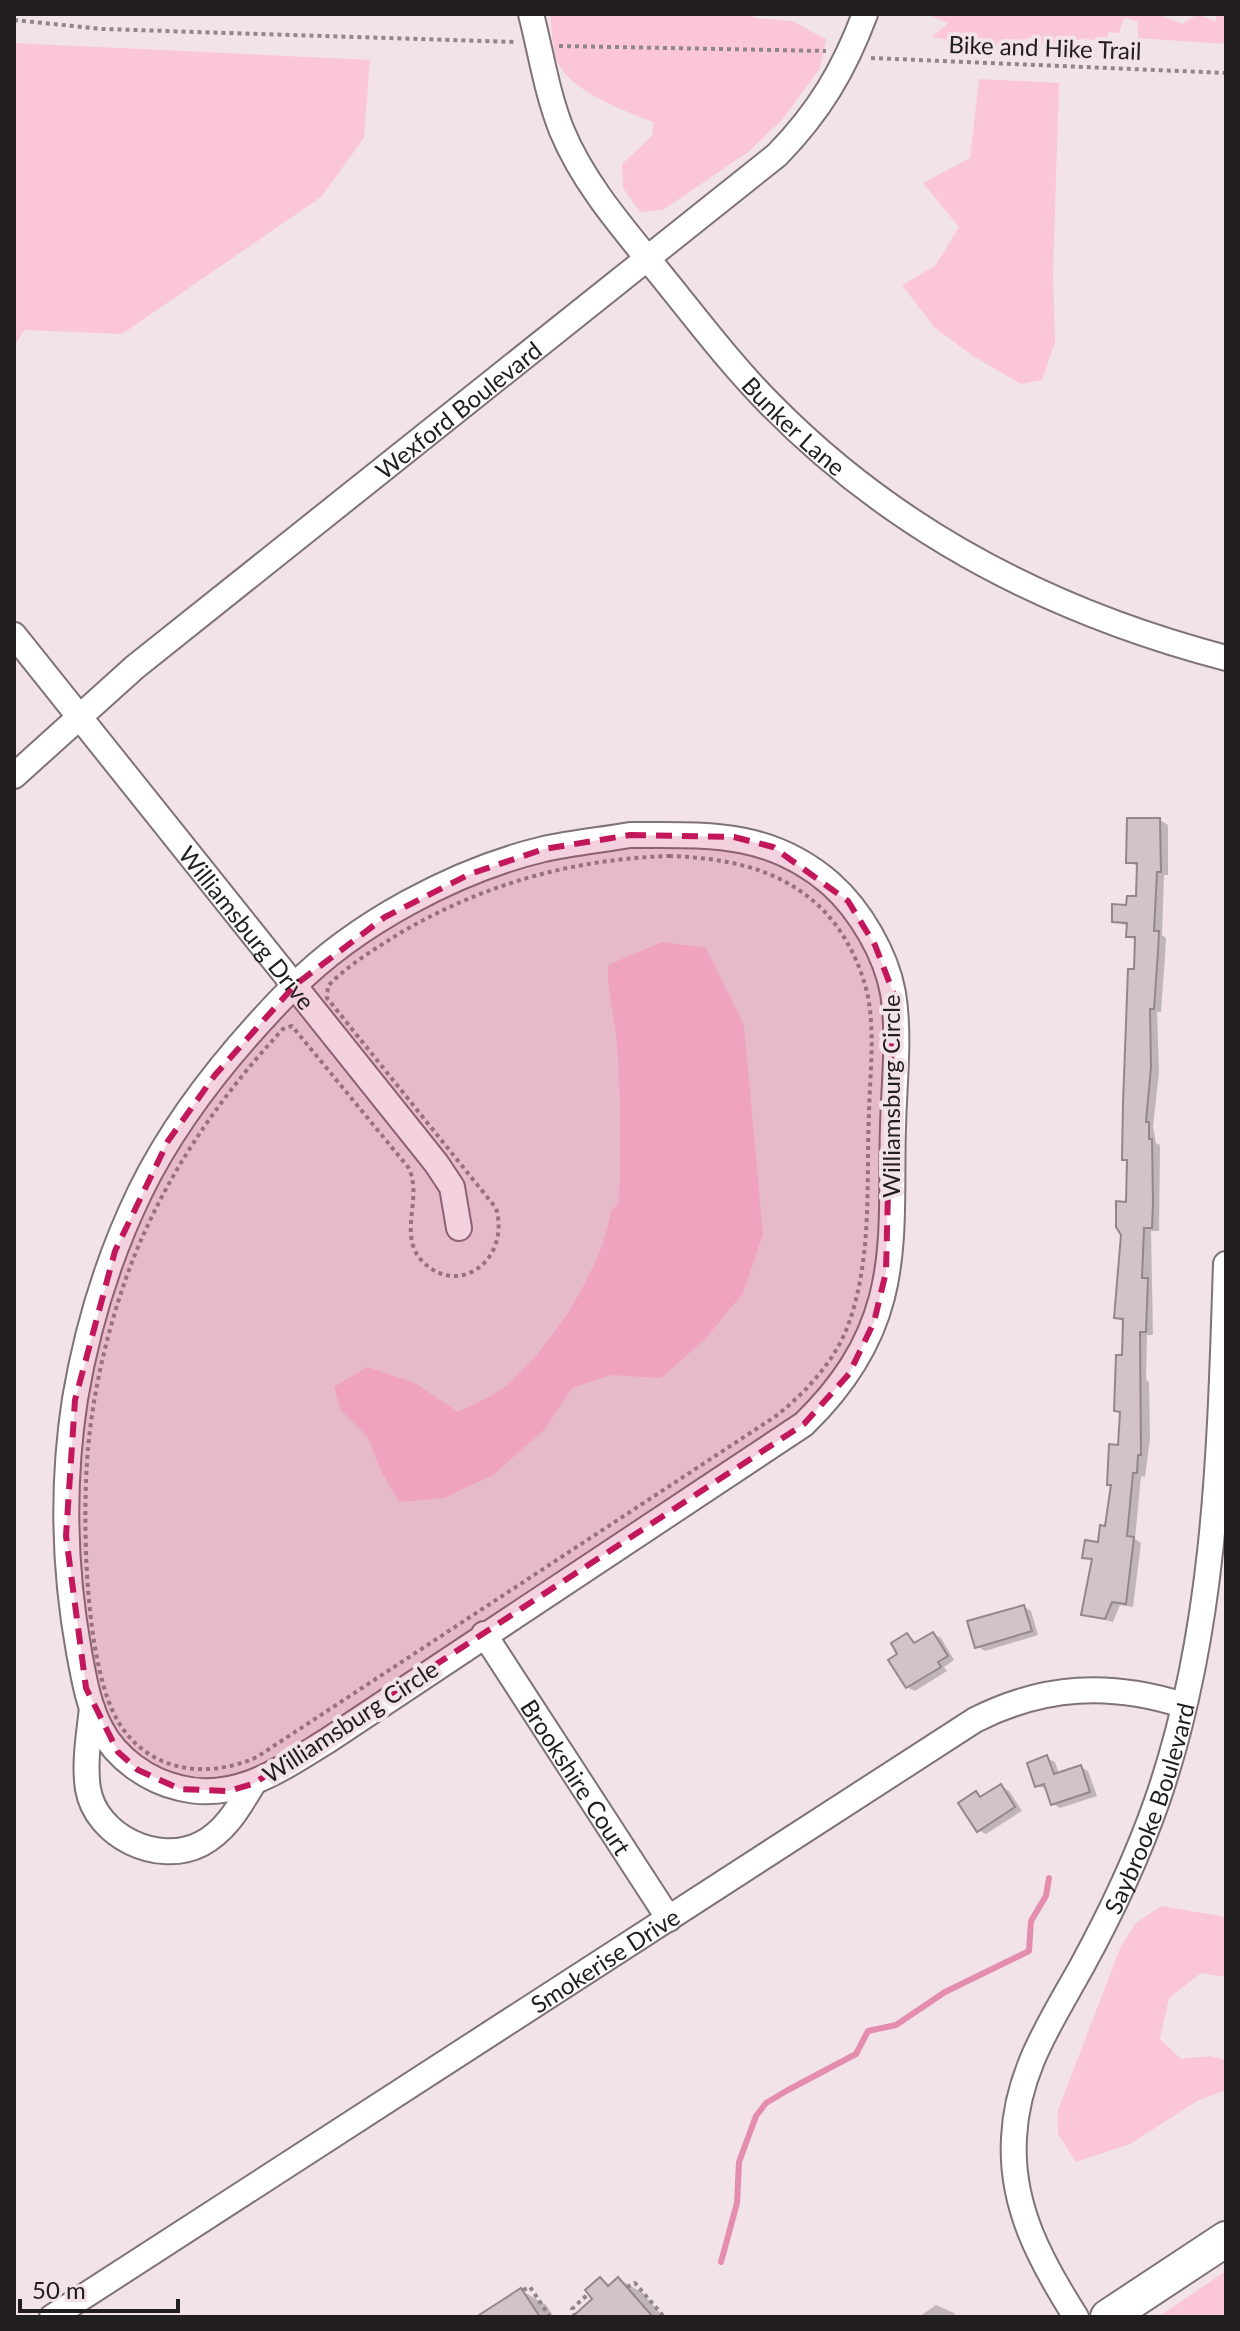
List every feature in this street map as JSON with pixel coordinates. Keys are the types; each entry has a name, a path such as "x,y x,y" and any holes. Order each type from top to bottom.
{"main road":[{"path":"1108,2317 1226,2239"}],"street":[{"name":"Bunker Lane","path":"531,14 562,132 579,167 647,257 772,407 832,462 911,522 978,564 1045,597 1125,629 1226,658"},
{"name":"Wexford Boulevard","path":"14,776 79,715 777,155 807,125 843,69 865,14"},
{"name":"Williamsburg Drive","path":"14,635 436,1163 452,1187 459,1228"},
{"name":"Williamsburg Circle","path":"630,835 718,835 773,847 830,883 859,915 893,992 894,1067 886,1272 874,1322 849,1374 804,1424 484,1634 327,1741 253,1784 207,1792 160,1782 118,1752 101,1730 92,1706 75,1629 66,1536 75,1400 93,1317 135,1203 168,1141 215,1075 295,985 385,917 427,893 544,849 630,835"},
{"name":"Saybrooke Boulevard","path":"1076,2317 1049,2274 1023,2216 1014,2168 1019,2097 1028,2065 1051,2016 1081,1968 1127,1877 1174,1750 1214,1519 1226,1264"},
{"name":"Brookshire Court","path":"484,1634 669,1919"},
{"name":"Smokerise Drive","path":"52,2317 669,1919 908,1760 1001,1707 1032,1696 1081,1689 1125,1691 1183,1705"},
{"path":"92,1706 87,1759 88,1791 97,1813 112,1831 140,1847 172,1851 198,1846 236,1813 253,1784"}],"path":[{"path":"14,20 102,29 525,41"},
{"path":"551,46 702,46 837,53"},
{"name":"Bike and Hike Trail","path":"864,56 1226,73"},
{"path":"669,856 739,863 769,873 795,887 821,907 842,933 867,995 871,1042 863,1268 846,1331 831,1357 797,1399 776,1416 257,1757 218,1770 186,1770 167,1764 141,1748 119,1723 111,1706 97,1648 85,1526 88,1448 110,1328 147,1229 190,1148 237,1080 283,1029 292,1026 408,1167 416,1190 411,1241 421,1260 433,1270 464,1274 487,1262 500,1238 496,1208 327,998 326,991 333,981 410,928 451,905 524,878 597,861 669,856"},
{"path":"627,2287 635,2283 664,2317"},
{"path":"523,2290 530,2287 550,2317"},
{"path":"575,2317 572,2309 588,2294"}],"highlighted area":[{"path":"630,835 734,837 773,847 848,901 875,945 893,992 891,1202 886,1272 874,1322 849,1374 804,1424 253,1784 228,1791 180,1789 138,1770 118,1752 86,1688 66,1536 75,1400 115,1251 168,1141 215,1075 295,985 385,917 470,874 544,849"}],"shaded area":[{"path":"550,14 750,14 755,18 792,21 826,39 820,68 782,120 748,152 663,210 640,212 623,188 622,164 652,136 653,122 587,92 565,73 554,52"},
{"path":"927,14 1159,14 1182,24 1198,14 1216,22 1216,14 1226,14 1226,44 1138,38 1138,21 1124,18 1119,33 1108,32 1107,43 1083,38 1058,47 1030,38 993,48 932,37 948,23"},
{"path":"14,43 370,60 364,138 321,197 122,334 24,330 14,347"},
{"path":"979,79 1059,83 1053,274 1055,342 1042,380 1021,384 973,356 934,327 902,285 935,266 959,227 923,183 970,158"},
{"path":"662,942 706,948 744,1025 763,1234 743,1293 706,1338 661,1378 611,1375 572,1388 544,1430 493,1475 444,1498 399,1502 380,1469 368,1437 340,1409 334,1387 367,1367 415,1383 458,1412 507,1385 541,1350 586,1281 606,1233 611,1210 619,1204 619,1084 608,965"},
{"path":"1161,1906 1226,1917 1226,1977 1201,1973 1169,1998 1160,2039 1181,2059 1210,2056 1225,2060 1226,2090 1197,2101 1130,2144 1076,2162 1058,2134 1058,2110 1121,1946 1136,1923"},
{"path":"1226,2271 1226,2317 1158,2317"}],"building":[{"path":"1127,818 1160,818 1161,872 1157,872 1154,931 1159,931 1154,1009 1150,1009 1151,1067 1146,1122 1149,1122 1149,1139 1152,1139 1153,1203 1152,1228 1144,1228 1142,1278 1148,1278 1146,1332 1140,1332 1141,1455 1138,1455 1137,1473 1133,1473 1127,1536 1134,1537 1126,1604 1112,1602 1105,1619 1081,1615 1092,1559 1082,1558 1085,1540 1098,1542 1100,1525 1105,1526 1111,1485 1107,1485 1109,1444 1118,1445 1120,1412 1114,1411 1116,1355 1122,1355 1123,1319 1114,1318 1121,1235 1116,1227 1116,1201 1126,1202 1127,1160 1122,1160 1123,1103 1128,969 1134,969 1135,937 1126,937 1127,923 1112,922 1112,904 1126,905 1127,896 1136,896 1137,863 1126,863"},
{"path":"1024,1605 1032,1631 975,1648 967,1621"},
{"path":"933,1632 948,1656 938,1662 941,1667 906,1688 888,1660 897,1654 891,1643 907,1633 914,1643"},
{"path":"1047,1755 1054,1774 1081,1765 1090,1792 1051,1805 1044,1784 1035,1787 1027,1763"},
{"path":"1001,1784 1015,1807 977,1832 958,1803 976,1791 980,1797"},
{"path":"600,2277 608,2286 618,2277 653,2317 572,2317 592,2299 585,2290"},
{"path":"521,2288 540,2317 476,2317"}],"waterway":[{"path":"721,2262 737,2203 739,2162 756,2116 766,2103 856,2054 868,2031 896,2025 945,1992 1029,1951 1031,1921 1046,1896 1049,1878"}]}
